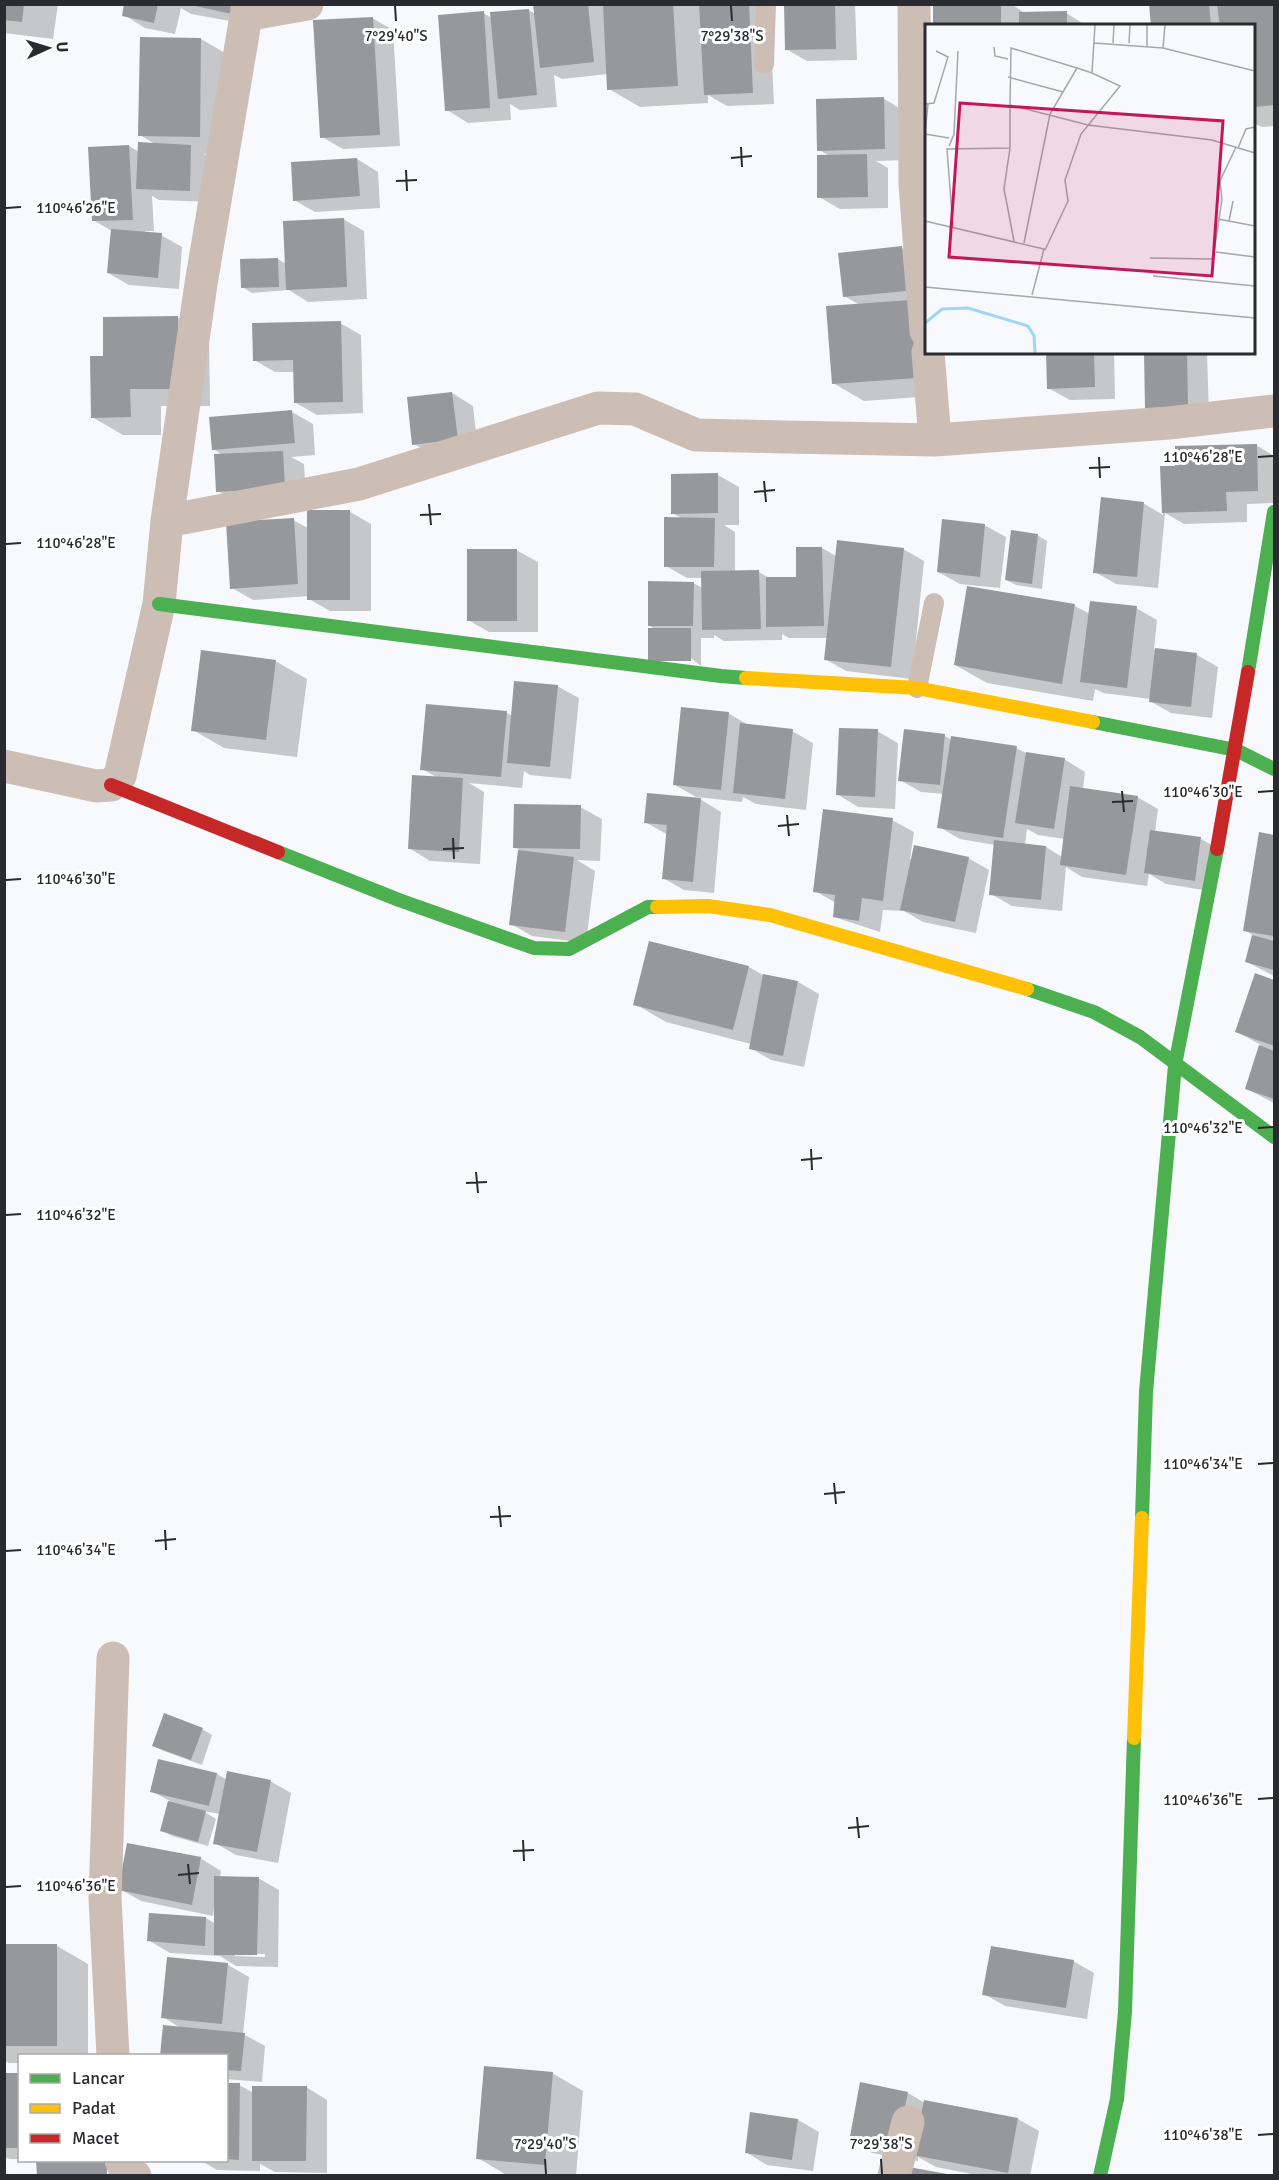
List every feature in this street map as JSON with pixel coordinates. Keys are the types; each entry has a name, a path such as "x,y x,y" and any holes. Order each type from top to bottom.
{"street":[{"path":"111,785 120,776 159,604 167,520 201,284 247,10 307,4"},
{"path":"914,4 915,184 925,311"},
{"path":"928,354 935,440"},
{"path":"167,520 359,484 598,408 635,409 696,435 935,440 1169,423 1275,411"},
{"path":"1100,2175 1117,2099 1125,2012 1146,1392 1175,1065 1236,750 1275,512"},
{"path":"159,604 721,676 916,688 1236,750 1275,769"},
{"path":"4,765 87,785 111,785 399,900 534,948 569,949 648,907 708,906 770,915 1032,990 1094,1012 1140,1037 1275,1137"},
{"path":"113,1658 105,1898 113,2054"},
{"path":"894,2175 908,2122"},
{"path":"122,2162 125,2169 135,2175"}],"lane":[{"path":"764,64 766,4"},
{"path":"916,688 934,603"}],"building":[{"path":"4,4 24,4 22,22 4,20"},
{"path":"124,4 158,4 154,23 122,16"},
{"path":"186,4 234,4 232,14"},
{"path":"533,4 588,4 594,62 540,68"},
{"path":"603,4 673,4 678,86 607,90"},
{"path":"699,4 749,4 753,93 704,95"},
{"path":"784,4 835,4 836,49 785,50"},
{"path":"933,4 1001,4 1001,24 933,24"},
{"path":"1149,4 1209,4 1211,24 1151,24"},
{"path":"1217,4 1274,4 1274,105 1255,107 1255,24 1220,24"},
{"path":"529,9 537,95 498,99 490,12"},
{"path":"484,11 490,108 445,111 438,15"},
{"path":"1067,11 1067,24 1019,24 1019,12"},
{"path":"373,17 380,135 320,138 313,20"},
{"path":"140,37 201,38 200,137 138,136"},
{"path":"884,97 885,149 817,151 816,99"},
{"path":"138,142 191,145 190,191 136,189"},
{"path":"129,145 133,220 92,221 88,147"},
{"path":"867,154 868,197 817,198 817,155"},
{"path":"357,158 360,196 293,201 291,162"},
{"path":"344,218 347,287 286,290 283,221"},
{"path":"111,229 162,233 158,278 107,273"},
{"path":"902,246 906,291 843,297 838,253"},
{"path":"278,258 279,287 241,288 240,259"},
{"path":"911,300 916,378 832,384 826,306"},
{"path":"178,316 179,389 130,389 131,417 91,418 90,356 103,356 103,317"},
{"path":"341,321 343,402 294,403 293,360 253,361 252,323"},
{"path":"1046,354 1094,354 1095,387 1047,389"},
{"path":"1144,354 1187,354 1188,407 1145,408"},
{"path":"452,392 458,439 412,445 407,397"},
{"path":"292,410 295,443 212,450 209,417"},
{"path":"1257,444 1258,491 1226,492 1227,511 1162,513 1160,466 1175,466 1175,446"},
{"path":"283,451 285,488 216,492 214,454"},
{"path":"718,473 718,513 671,514 671,474"},
{"path":"1101,497 1144,502 1137,577 1093,573"},
{"path":"307,510 350,510 350,600 307,600"},
{"path":"664,517 715,518 714,567 664,567"},
{"path":"294,518 298,584 230,589 226,522"},
{"path":"942,519 985,524 980,577 937,572"},
{"path":"1011,530 1038,534 1032,584 1005,580"},
{"path":"837,540 904,548 891,667 824,660"},
{"path":"796,547 822,547 824,626 766,627 766,577 796,577"},
{"path":"467,549 517,549 517,621 467,621"},
{"path":"759,570 761,629 702,630 701,571"},
{"path":"648,581 694,582 693,626 648,626"},
{"path":"967,586 1075,604 1062,684 954,665"},
{"path":"1090,601 1137,606 1127,688 1080,682"},
{"path":"648,628 691,628 691,661 648,661"},
{"path":"1155,648 1197,653 1191,707 1149,702"},
{"path":"201,650 276,660 266,740 191,731"},
{"path":"514,681 558,685 550,767 507,763"},
{"path":"426,704 507,711 501,777 420,770"},
{"path":"681,707 729,712 721,790 673,785"},
{"path":"740,723 793,729 785,799 733,793"},
{"path":"839,728 878,729 875,797 836,795"},
{"path":"904,729 945,734 940,785 898,781"},
{"path":"951,736 1017,746 1003,838 937,828"},
{"path":"1026,752 1065,758 1054,829 1015,823"},
{"path":"412,775 463,778 459,852 408,849"},
{"path":"1070,786 1138,796 1126,875 1060,865"},
{"path":"647,793 701,798 693,882 662,879 667,825 644,823"},
{"path":"514,804 581,805 580,849 513,848"},
{"path":"823,809 893,818 883,901 862,898 859,921 833,917 835,895 813,892"},
{"path":"1150,830 1201,837 1195,881 1144,873"},
{"path":"1259,832 1274,835 1274,936 1243,931"},
{"path":"994,840 1046,846 1041,900 989,895"},
{"path":"914,845 969,857 955,922 900,910"},
{"path":"518,850 574,857 565,932 509,925"},
{"path":"1252,935 1274,941 1274,970 1245,962"},
{"path":"649,941 749,966 733,1030 633,1005"},
{"path":"1255,973 1274,980 1274,1046 1235,1032"},
{"path":"763,974 798,981 783,1056 749,1049"},
{"path":"1259,1045 1274,1051 1274,1099 1245,1089"},
{"path":"164,1713 203,1728 191,1760 152,1746"},
{"path":"158,1759 217,1773 209,1806 150,1792"},
{"path":"227,1771 271,1780 257,1852 213,1844"},
{"path":"168,1801 206,1811 198,1842 160,1831"},
{"path":"127,1843 201,1857 192,1905 118,1890"},
{"path":"214,1876 259,1877 257,1955 214,1955"},
{"path":"149,1913 206,1917 205,1946 147,1941"},
{"path":"4,1944 57,1944 57,2046 4,2046"},
{"path":"991,1946 1074,1960 1066,2008 982,1995"},
{"path":"167,1957 228,1963 222,2024 161,2018"},
{"path":"163,2025 245,2033 241,2071 228,2070 228,2054 160,2054"},
{"path":"484,2066 553,2072 545,2165 476,2159"},
{"path":"4,2073 18,2073 18,2148 4,2148"},
{"path":"860,2082 908,2092 896,2150 849,2142"},
{"path":"228,2083 240,2083 239,2160 228,2159"},
{"path":"252,2086 307,2086 306,2161 252,2161"},
{"path":"924,2100 1018,2118 1008,2173 913,2155"},
{"path":"750,2112 798,2119 792,2160 745,2153"},
{"path":"36,2162 107,2162 107,2176 37,2176"},
{"path":"909,2167 947,2174 947,2176 907,2176"}],"traffic: fast":[{"path":"1248,672 1274,512"},
{"path":"159,604 746,678"},
{"path":"1093,722 1236,750 1274,769"},
{"path":"1142,1518 1146,1392 1175,1065 1217,849"},
{"path":"278,852 399,900 534,948 569,949 648,907 657,907"},
{"path":"1027,989 1094,1012 1140,1037 1274,1137"},
{"path":"1100,2176 1117,2099 1125,2012 1134,1738"}],"traffic: slow":[{"path":"746,678 917,688 1093,722"},
{"path":"657,907 708,906 770,915 1027,989"},
{"path":"1134,1738 1142,1518"}],"traffic: jam":[{"path":"1217,849 1248,672"},
{"path":"111,785 278,852"}]}
